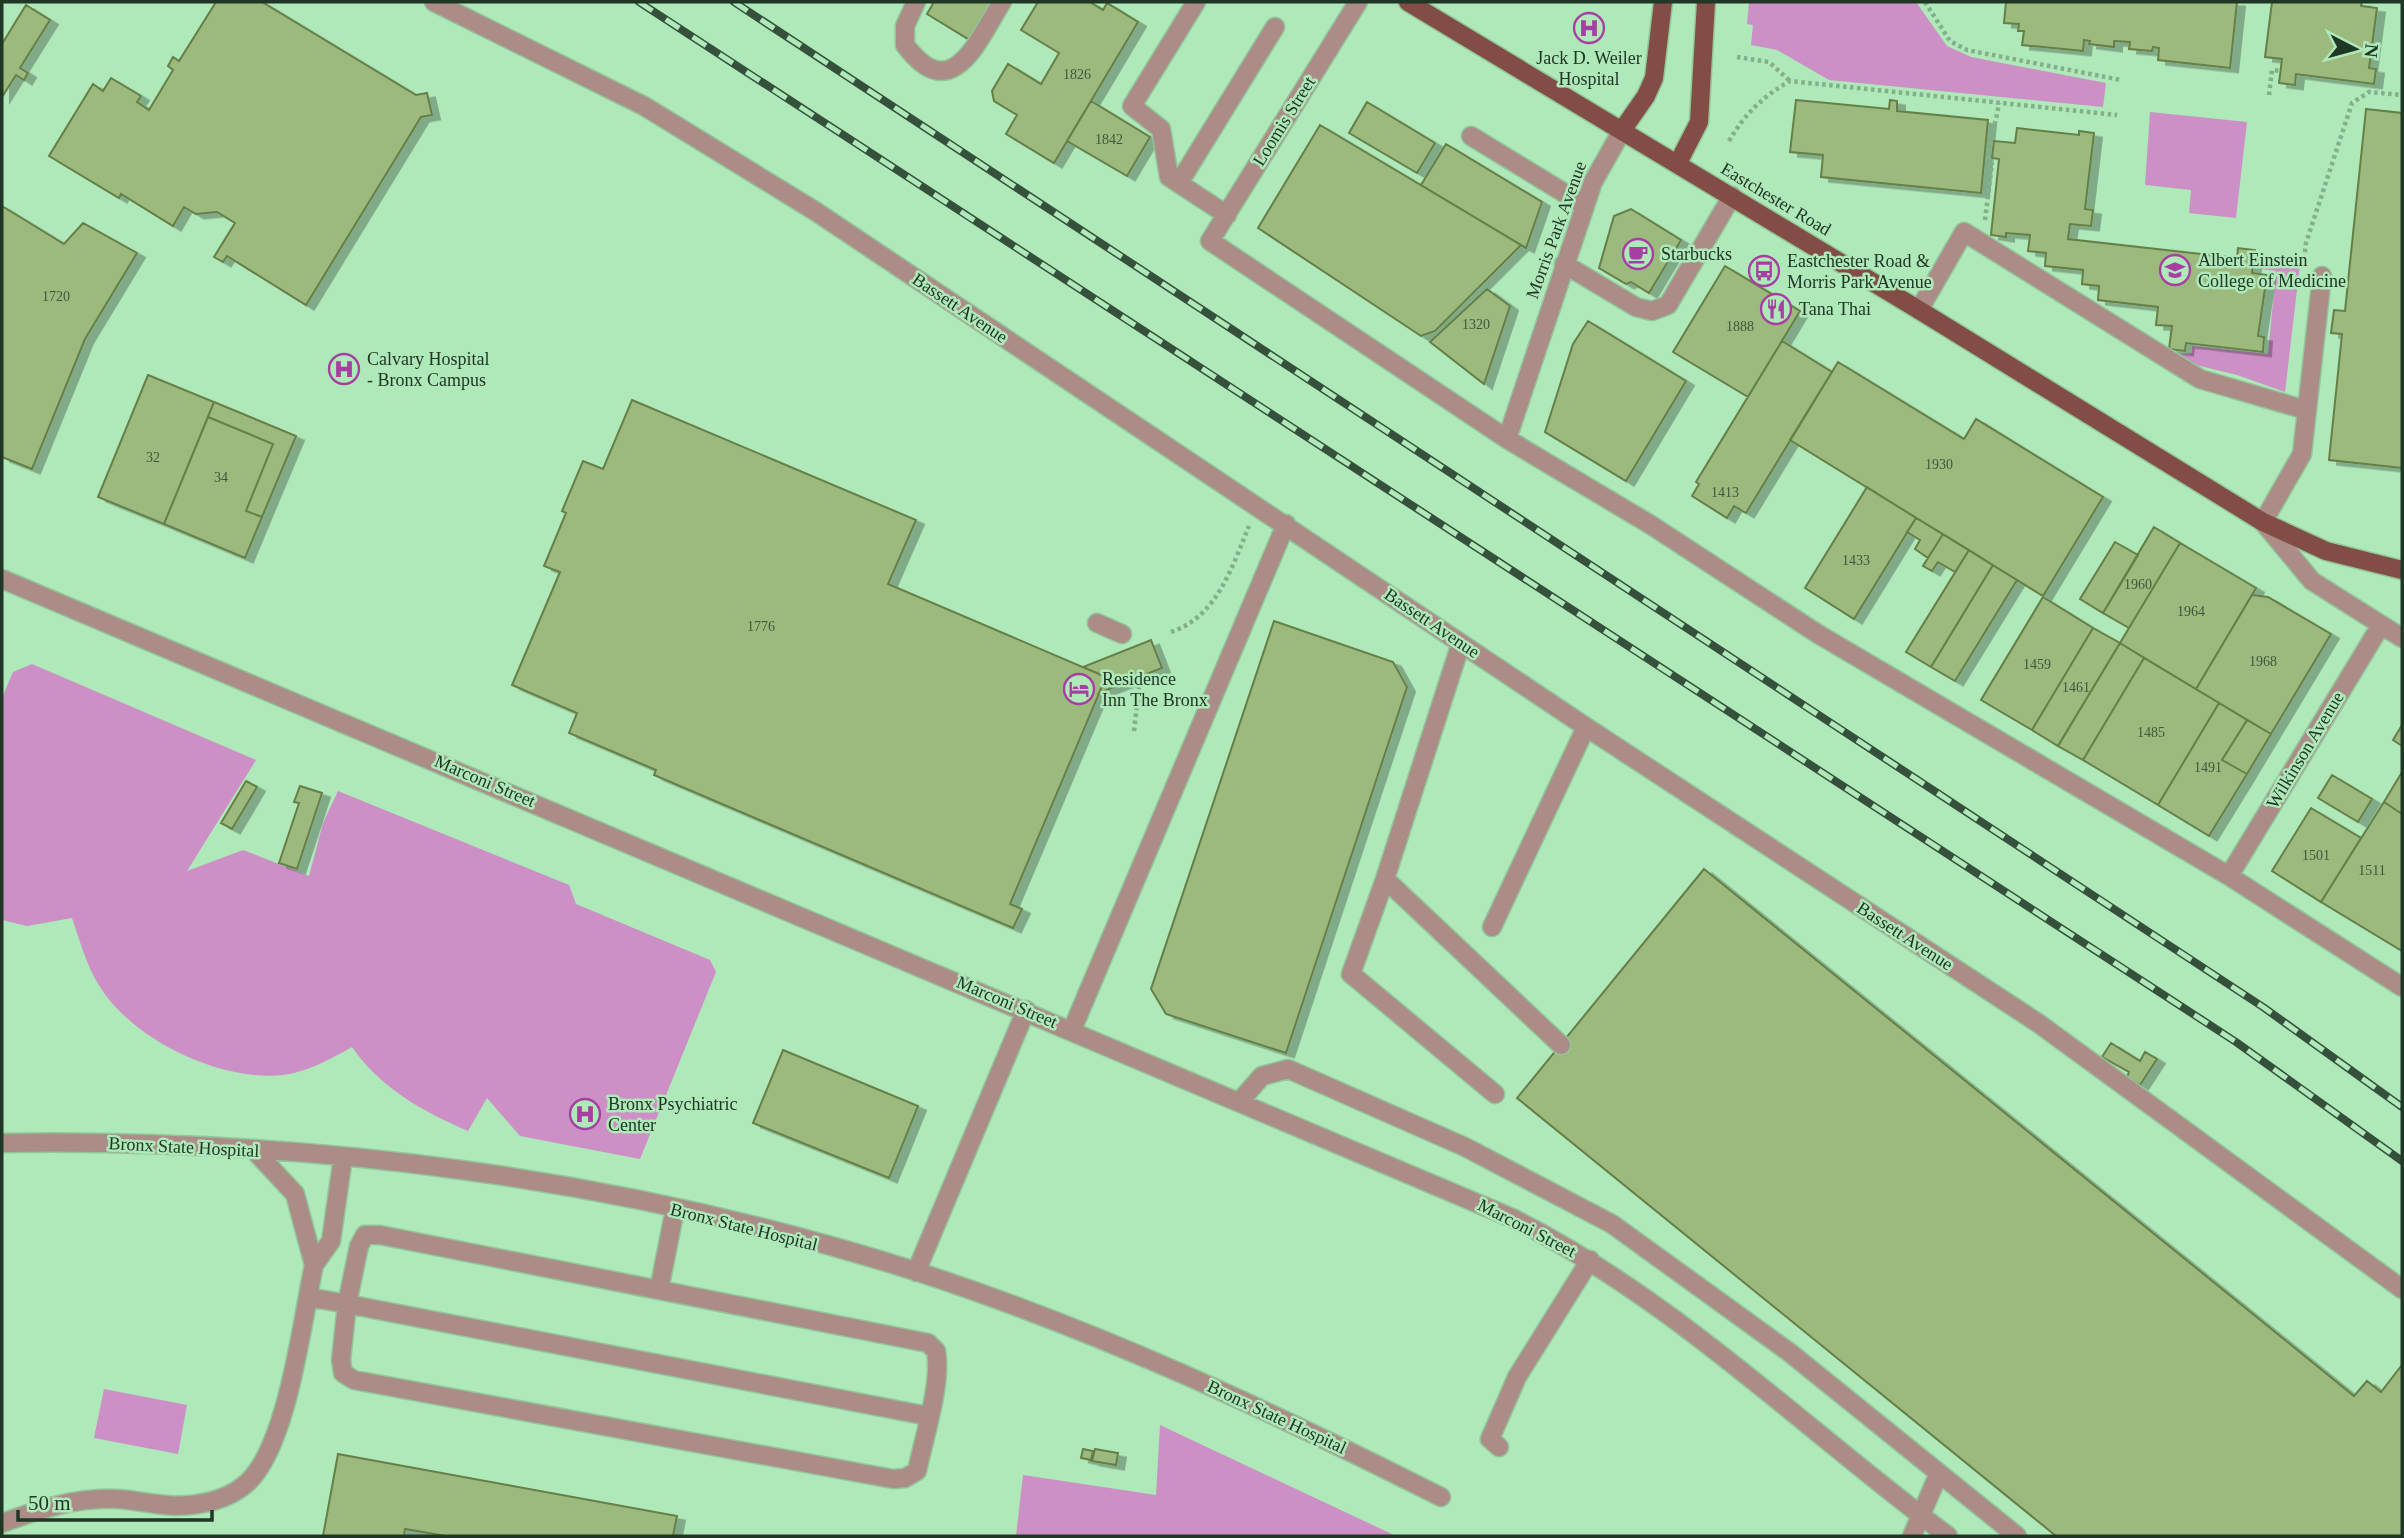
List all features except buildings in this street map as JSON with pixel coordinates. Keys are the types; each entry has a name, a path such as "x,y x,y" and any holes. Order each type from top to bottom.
{"main road":[{"name":"Eastchester Road","path":"1408,2 1623,129 2263,522 2326,551 2402,570"},
{"name":"Morris Park Avenue","path":"1623,129 1646,96 1654,78 1663,2"},
{"path":"1678,163 1699,122 1706,2"}],"street":[{"name":"Bassett Avenue","path":"434,2 636,102 815,211 1586,727 2038,1023 2402,1289"},
{"path":"916,2 905,26 905,45 923,64 946,71 961,65 1002,2"},
{"path":"1196,2 1132,106 1161,129 1169,177 1227,215"},
{"name":"Loomis Street","path":"1358,2 1210,241 1507,439"},
{"path":"1179,183 1275,27"},
{"name":"Morris Park Avenue","path":"1507,439 1584,205 1602,161 1623,129"},
{"path":"1471,136 1584,205"},
{"path":"1564,264 1636,307 1652,311 1668,305 1732,196"},
{"path":"1919,310 1964,232 2200,379 2306,410"},
{"path":"2263,522 2302,454 2322,276"},
{"path":"1507,439 1651,525 1818,634 2229,876 2402,987"},
{"name":"Eastchester Road","path":"2263,522 2312,581 2402,638"},
{"path":"1072,1030 1286,524"},
{"name":"Marconi Street","path":"2,579 1474,1200 1590,1260 1702,1338 1948,1536"},
{"path":"1097,624 1122,634"},
{"name":"Wilkinson Avenue","path":"2229,876 2381,625"},
{"path":"1461,643 1385,879 1351,974 1495,1094"},
{"path":"1492,927 1586,727"},
{"path":"1385,879 1560,1045"},
{"path":"916,1272 1026,1010"},
{"path":"1240,1101 1262,1076 1288,1069 1465,1147 1612,1224 1789,1352 2017,1536"},
{"name":"Bronx State Hospital","path":"2,1143 89,1142 343,1157 485,1174 675,1209 756,1227 916,1272 1052,1320 1186,1375 1312,1432 1440,1497"},
{"path":"254,1150 295,1194 314,1265"},
{"path":"2,1523 55,1505 115,1499 154,1505 189,1505 219,1500 249,1482 278,1434 314,1265 331,1241 343,1157"},
{"path":"659,1290 675,1209"},
{"path":"365,1235 928,1343 936,1351 939,1363 917,1471 905,1478 893,1479 354,1380 343,1373 341,1360 347,1304 359,1246 365,1235"},
{"path":"1499,1447 1490,1440 1517,1377 1590,1260"},
{"path":"307,1297 928,1416"},
{"path":"1912,1536 1939,1473"}],"path":[{"path":"1925,2 1950,41 1967,50 2121,80"},
{"path":"1737,57 1769,62 1790,81"},
{"path":"2269,95 2272,70 2280,71"},
{"path":"1730,141 1742,119 1766,94 1790,81 2117,115"},
{"path":"2352,103 2369,92 2402,95"},
{"path":"1964,232 1985,222 1992,164 1988,159 1990,140 1995,134 1999,103"},
{"path":"1171,632 1196,621 1216,598 1258,506"},
{"path":"1135,731 1139,687"}],"shaded area":[{"path":"1749,2 1916,2 1947,46 1971,57 2106,83 2103,107 1829,80 1777,50 1751,45 1753,25 1747,24"},
{"path":"2150,112 2247,122 2236,218 2189,213 2191,190 2145,185"},
{"path":"2262,258 2300,264 2285,392 2237,375 2192,364 2180,354 2192,353 2192,346 2268,354 2276,271 2261,269"},
{"path":"32,664 256,760 187,871 243,850 309,876 323,823 338,791 569,885 576,904 710,960 716,972 640,1159 520,1136 487,1098 468,1131 435,1116 389,1087 363,1062 352,1047 310,1068 283,1075 233,1072 207,1064 156,1040 115,1006 91,971 72,918 27,926 2,920 2,698 13,672"},
{"path":"104,1389 187,1405 178,1454 94,1438"},
{"path":"1160,1425 1396,1536 1016,1536 1023,1475 1156,1495"}],"railway":[{"path":"639,2 2236,1042 2402,1161"},
{"path":"734,2 2263,1007 2402,1107"}],"place":[{"name":"Jack D. Weiler Hospital","path":"1589,28"},
{"name":"Starbucks","path":"1638,254"},
{"name":"Albert Einstein College of Medicine","path":"2175,270"},
{"name":"Eastchester Road & Morris Park Avenue","path":"1764,271"},
{"name":"Tana Thai","path":"1776,309"},
{"name":"Calvary Hospital - Bronx Campus","path":"344,369"},
{"name":"Residence Inn The Bronx","path":"1079,689"},
{"name":"Bronx Psychiatric Center","path":"585,1114"}]}
